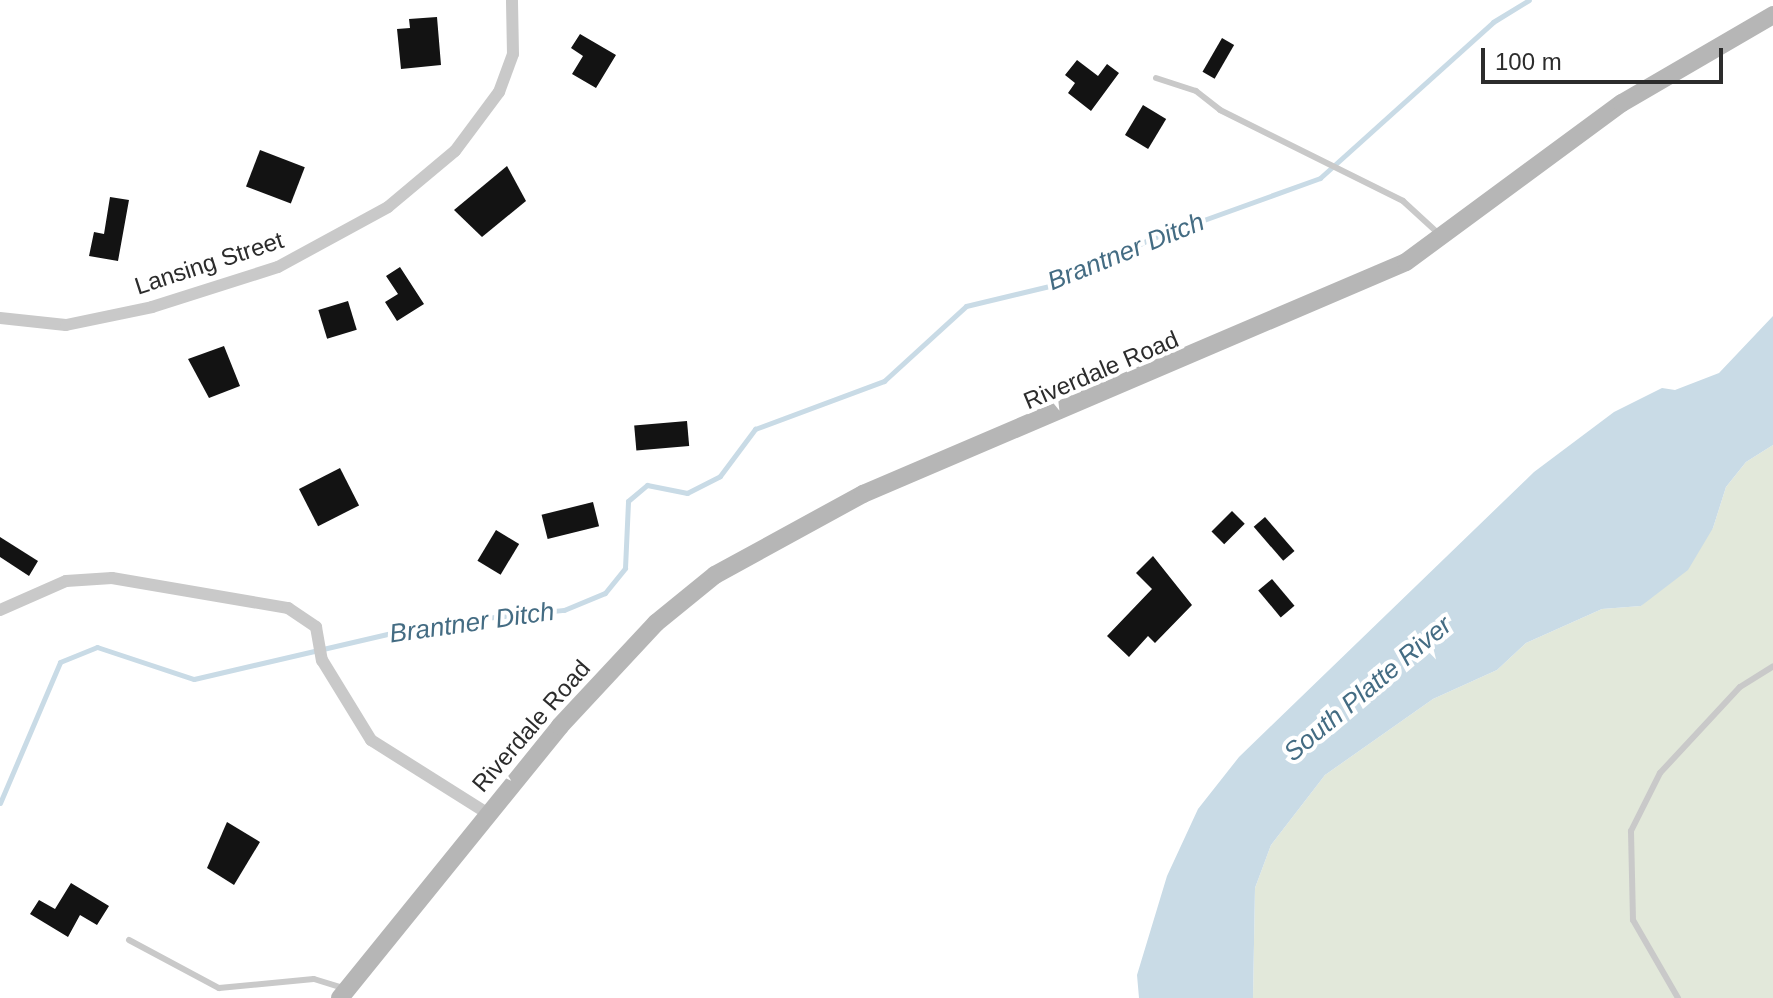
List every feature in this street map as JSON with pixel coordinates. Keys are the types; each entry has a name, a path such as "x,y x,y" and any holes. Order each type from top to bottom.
{"street":[{"name":"Lansing Street","path":"0,318 29,324 111,318 245,280 388,207 439,167 487,111 513,54 513,6"},
{"name":"Riverdale Road","path":"343,994 487,813 647,632 739,558 863,494 1290,317 1444,240 1622,103 1773,15"},
{"name":"Riverdale Road","path":"0,610 66,581 112,578 263,598 316,627 322,660 371,740 487,813"}],"lane":[{"path":"1156,78 1196,91 1220,110 1346,171 1427,217 1444,240"},
{"path":"1678,998 1633,920 1631,831 1660,773 1740,687 1773,666"},
{"path":"129,940 219,988 314,979 343,994"}],"shaded area":[{"path":"1773,445 1773,998 1253,998 1255,888 1271,845 1325,775 1433,699 1497,670 1526,643 1602,609 1641,606 1713,528 1726,487 1746,462"}],"water":[{"name":"South Platte River","path":"1773,316 1773,445 1746,462 1726,487 1713,528 1688,570 1641,606 1602,609 1526,643 1497,670 1433,699 1325,775 1271,845 1255,888 1253,998 1139,998 1137,975 1167,876 1198,809 1239,757 1534,472 1614,412 1662,388 1675,390 1719,373"}],"building":[{"path":"437,17 441,65 401,69 397,29 410,28 409,19"},
{"path":"580,34 616,55 596,88 572,74 583,56 571,48"},
{"path":"1222,38 1234,45 1215,79 1202,72"},
{"path":"1077,60 1098,76 1107,64 1119,73 1091,111 1068,93 1075,83 1065,75"},
{"path":"1143,105 1166,119 1148,149 1125,135"},
{"path":"260,150 305,167 291,204 246,186"},
{"path":"507,166 526,201 482,237 454,210"},
{"path":"110,197 129,200 118,261 89,256 94,232 104,234"},
{"path":"400,267 424,304 397,321 385,302 398,294 386,276"},
{"path":"348,301 357,330 327,339 318,310"},
{"path":"224,346 240,386 209,398 188,359"},
{"path":"687,421 689,446 636,451 634,426"},
{"path":"340,468 359,505 318,526 299,489"},
{"path":"593,502 599,526 548,539 542,515"},
{"path":"1232,511 1245,524 1224,544 1211,532"},
{"path":"1265,517 1295,551 1283,561 1254,527"},
{"path":"496,530 519,544 501,575 477,561"},
{"path":"0,537 38,561 29,576 0,557"},
{"path":"1153,556 1192,605 1155,643 1148,636 1129,657 1107,636 1152,589 1136,573"},
{"path":"1272,579 1294,606 1281,617 1258,591"},
{"path":"227,822 260,842 234,885 207,868"},
{"path":"71,883 109,906 97,925 80,915 68,937 30,914 39,900 55,909"}],"waterway":[{"name":"Brantner Ditch","path":"0,803 60,662 97,647 194,679 435,623 564,610 605,593 625,568 628,501 647,485 687,493 720,476 755,429 884,381 966,306 1066,282 1148,240 1320,178 1493,22 1529,0"}]}
